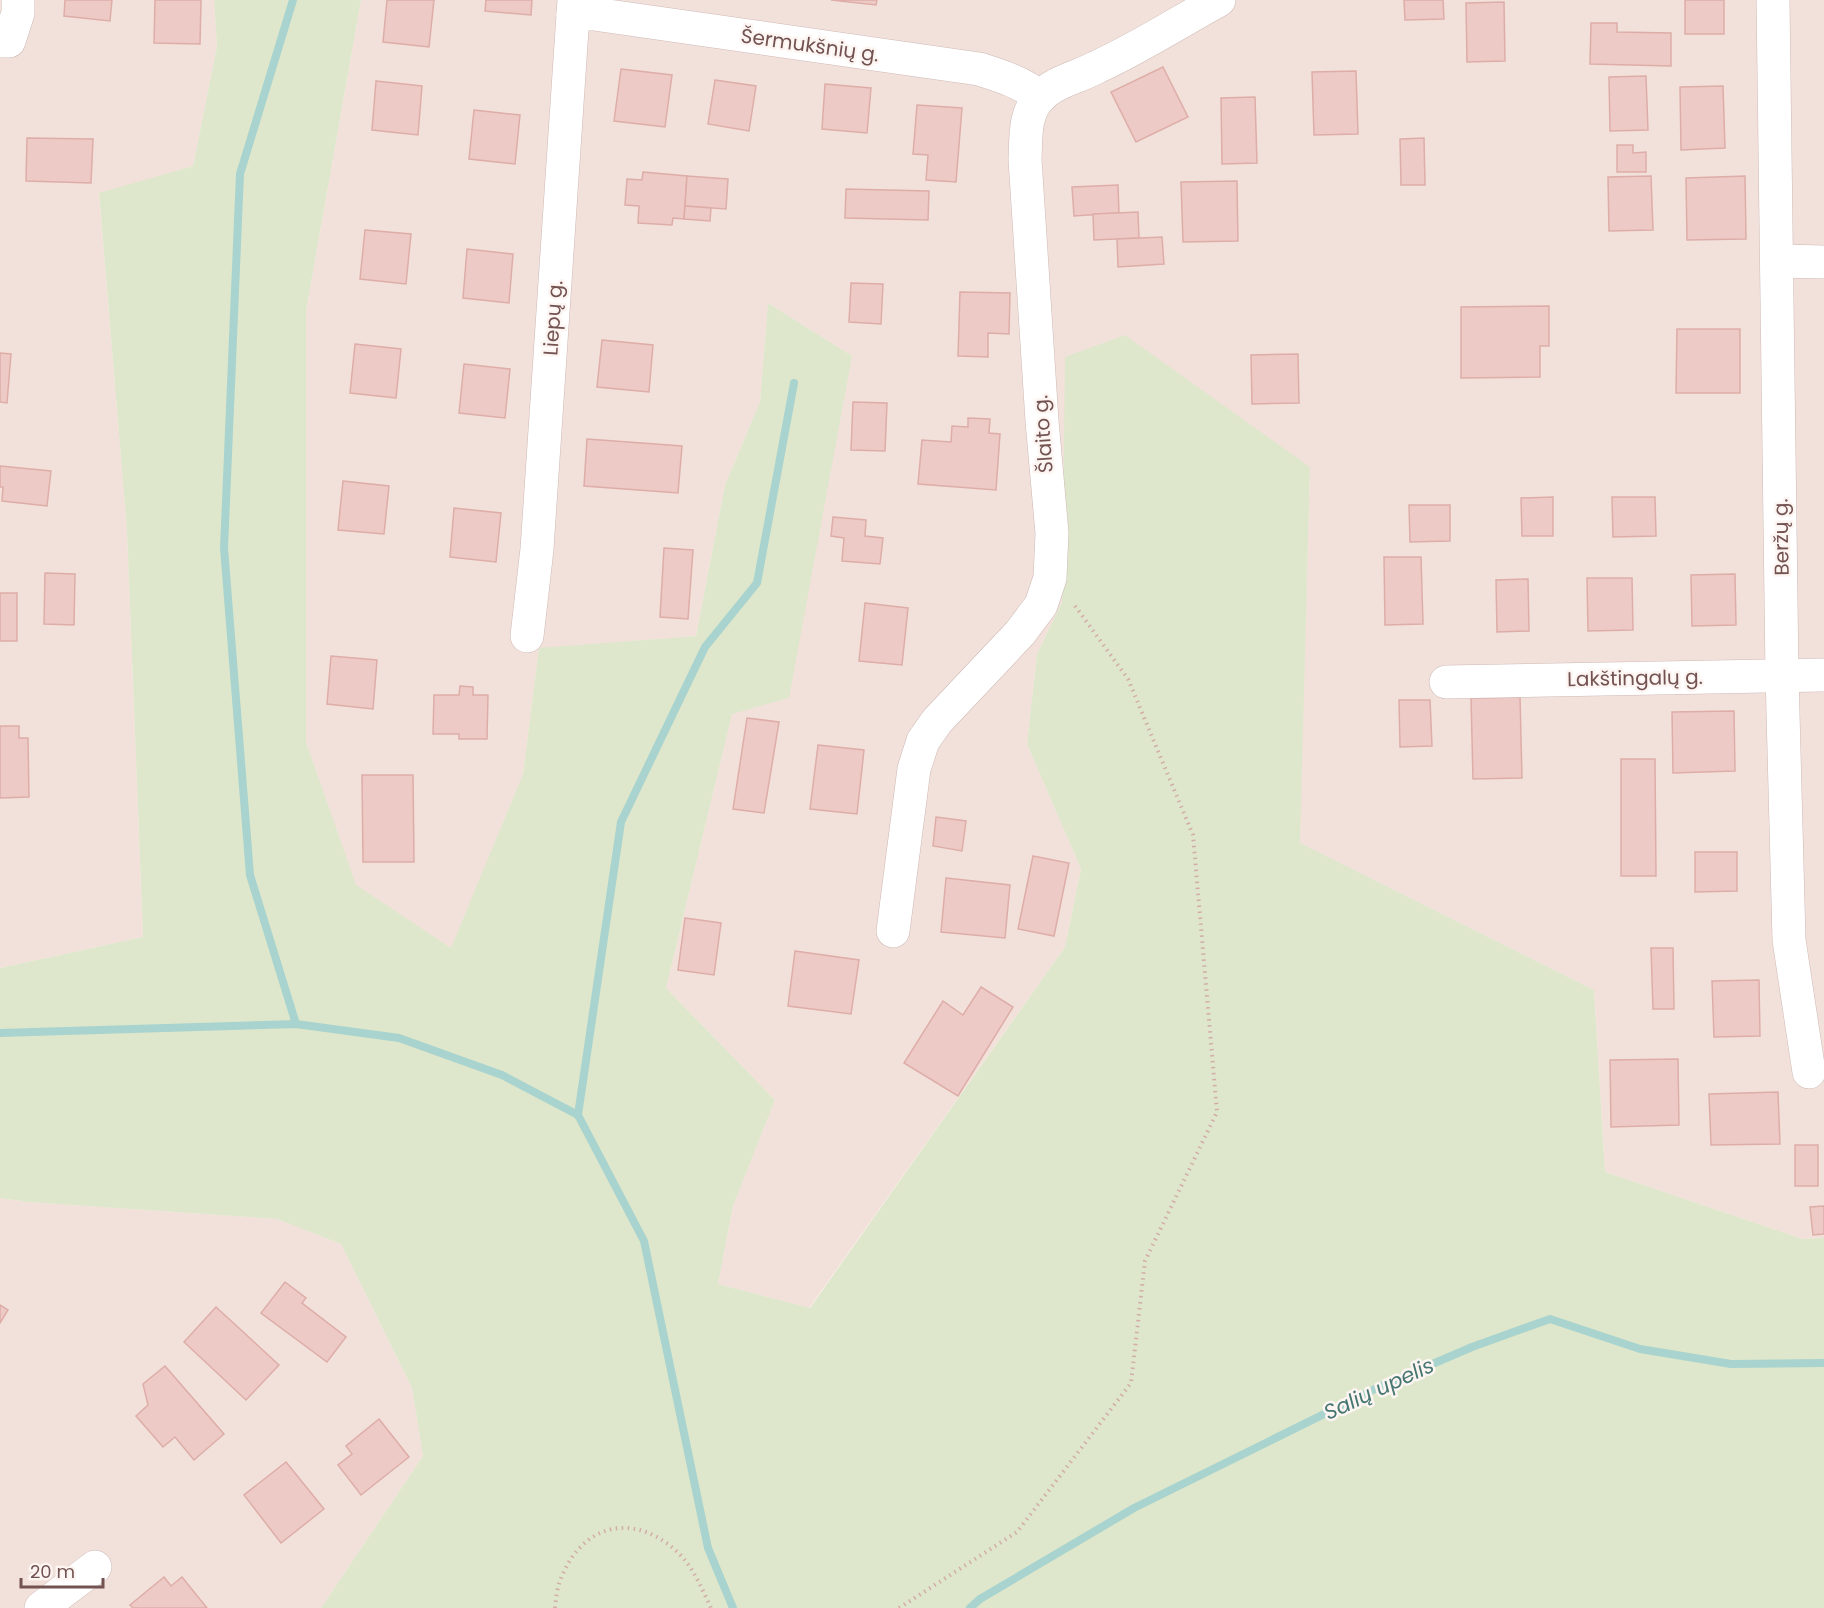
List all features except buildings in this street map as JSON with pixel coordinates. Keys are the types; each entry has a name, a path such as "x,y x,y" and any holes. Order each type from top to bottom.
{"street":[{"path":"4,41 18,13 18,0"},
{"path":"1040,97 1060,83 1098,68 1219,0"},
{"name":"Beržų g.","path":"1773,0 1782,675 1789,940 1809,1072"},
{"name":"Šermukšnių g.","path":"574,7 594,14 979,69 1027,87 1040,97"},
{"name":"Liepų g.","path":"527,636 537,549 574,7"},
{"name":"Šlaito g.","path":"893,931 914,769 923,741 937,721 1020,633 1041,605 1050,578 1052,533 1041,421 1026,159 1026,131 1030,113 1040,97"},
{"path":"1778,261 1824,262"},
{"name":"Lakštingalų g.","path":"1446,682 1824,675"},
{"path":"41,1608 95,1567"}],"path":[{"path":"899,1608 1017,1532 1131,1383 1144,1261 1217,1112 1193,836 1128,679 1063,588 1050,578"},
{"path":"555,1608 560,1581 572,1558 588,1540 608,1528 628,1527 654,1536 675,1550 695,1574 711,1608"}],"shaded area":[{"path":"0,0 214,0 217,46 193,166 99,194 127,531 143,937 0,968"},
{"path":"361,0 1824,0 1824,1238 1803,1239 1605,1172 1594,990 1299,843 1310,467 1063,588 1062,602 1037,654 1027,744 1081,869 1065,947 809,1308 718,1284 733,1206 775,1100 666,988 732,713 852,356 768,303 760,402 725,485 696,636 539,649 523,774 452,949 355,885 306,742 306,311"},
{"path":"0,1198 28,1202 277,1219 341,1244 412,1388 423,1456 321,1608 0,1608"}],"green space":[{"path":"214,0 361,0 306,311 306,742 356,885 451,948 523,774 539,648 696,636 725,485 760,402 768,303 852,356 789,698 732,714 666,988 775,1100 733,1206 718,1284 810,1308 1065,947 1081,869 1027,744 1037,654 1062,602 1065,357 1125,335 1310,467 1300,843 1594,990 1605,1172 1803,1239 1824,1238 1824,1608 321,1608 423,1456 412,1388 341,1244 277,1219 28,1202 0,1198 0,968 143,937 127,531 99,193 193,166 217,46"}],"waterway":[{"path":"293,0 240,174 224,548 250,875 296,1024"},
{"path":"578,1115 621,822 705,647 757,583 794,383"},
{"path":"0,1033 296,1024 399,1038 502,1075 578,1115 644,1241 708,1548 733,1608"},
{"name":"Salių upelis","path":"970,1608 980,1599 1134,1508 1379,1387 1472,1347 1550,1319 1640,1349 1731,1364 1824,1363"}]}
